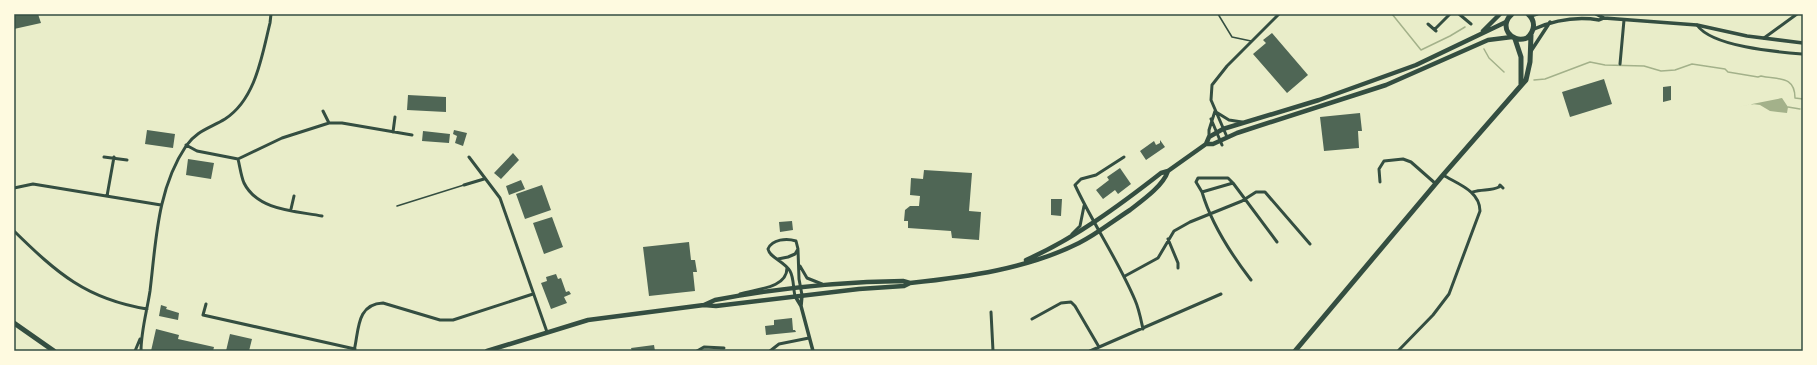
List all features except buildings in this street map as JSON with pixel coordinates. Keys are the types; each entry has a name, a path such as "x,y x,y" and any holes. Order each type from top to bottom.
{"highway":[{"path":"1510,15 1506,22 1507,32 1513,38 1521,57 1521,84"},
{"path":"1295,351 1527,78 1531,52 1531,35 1534,29 1534,23 1529,15"},
{"path":"1513,38 1523,39 1531,35"},
{"path":"14,323 54,351"}],"main road":[{"path":"1482,33 1500,14"},
{"path":"1014,266 1037,256 1115,208 1161,173 1168,171 1206,144 1209,137 1223,129 1319,100 1408,68 1506,22"},
{"path":"1206,144 1221,143 1227,137 1386,86 1488,40 1513,38"},
{"path":"487,351 588,320 704,305 716,306 795,296 904,286 910,283 960,277 1014,266 1044,258 1079,243 1099,231 1139,203 1166,177 1168,171"},
{"path":"704,305 714,300 801,287 865,282 903,281 910,283"}],"street":[{"path":"141,351 141,338 147,309 161,205 170,172 186,145 198,132 225,119 235,111 244,99 257,73 266,41 271,14"},
{"path":"1227,137 1211,100 1212,86 1227,66 1279,14"},
{"path":"1428,24 1435,30 1450,14"},
{"path":"1459,14 1470,24"},
{"path":"1529,15 1537,14"},
{"path":"1580,18 1584,14"},
{"path":"1596,14 1604,18 1696,25 1764,38 1803,43"},
{"path":"1764,38 1797,14"},
{"path":"1534,29 1550,22 1580,18 1599,20 1604,18"},
{"path":"1620,64 1624,20"},
{"path":"1531,52 1550,22"},
{"path":"1696,25 1700,30 1718,38 1754,49 1803,54"},
{"path":"1215,111 1229,120 1247,121"},
{"path":"1209,137 1211,119 1215,111"},
{"path":"323,112 329,123"},
{"path":"393,132 395,117"},
{"path":"1211,119 1221,143"},
{"path":"186,145 197,151 238,159 282,138 329,123 342,123 412,135"},
{"path":"104,157 114,157 127,160"},
{"path":"107,196 114,157"},
{"path":"469,157 484,179 500,198 547,332"},
{"path":"1124,157 1096,175 1087,176 1075,185 1136,301 1143,329"},
{"path":"238,159 244,183 254,196 268,205 322,216"},
{"path":"1380,182 1379,169 1384,161 1403,159 1411,162 1436,184"},
{"path":"1398,351 1433,315 1449,294 1480,211 1480,206 1473,192 1443,175"},
{"path":"1251,280 1227,248 1224,238 1210,214 1202,192 1196,182 1198,178 1228,178 1246,198 1277,242"},
{"path":"464,185 484,179"},
{"path":"1202,192 1233,183"},
{"path":"14,188 32,184 161,205"},
{"path":"1473,192 1492,190 1500,185 1503,188"},
{"path":"1124,276 1158,258 1174,231 1190,222 1246,198 1256,192 1266,192 1310,244"},
{"path":"291,210 294,196"},
{"path":"1071,236 1080,226 1083,217 1084,204"},
{"path":"14,232 52,266 80,286 106,299 123,305 147,309"},
{"path":"1168,239 1178,263 1178,268"},
{"path":"801,306 802,296 798,249 794,240 774,242 770,245 768,250 772,256 787,267 792,277 795,296 801,306 813,351"},
{"path":"778,259 795,254 798,249"},
{"path":"800,264 807,278 813,282 825,285"},
{"path":"732,297 778,284 786,275 787,267"},
{"path":"206,304 203,315 354,350 362,315 367,307 374,303 383,303 440,320 452,320 533,294"},
{"path":"1090,351 1221,294"},
{"path":"1032,319 1061,303 1071,302 1076,306 1099,347"},
{"path":"991,312 993,351"},
{"path":"135,351 141,338"},
{"path":"770,351 779,344 809,338"},
{"path":"697,351 704,347 717,349 724,348"}],"lane":[{"path":"1218,14 1232,37 1252,41"},
{"path":"396,206 464,185"}],"shaded area":[{"path":"1782,98 1788,107 1787,113 1770,111 1760,105 1752,104"}],"waterway":[{"path":"1392,14 1421,50 1465,27"},
{"path":"1484,49 1489,58 1504,72"},
{"path":"1534,80 1545,79 1590,62 1605,65 1644,66 1661,71 1675,70 1692,64 1725,69 1728,72 1784,80 1792,85 1795,98 1803,99"},
{"path":"1788,107 1800,109"}]}
